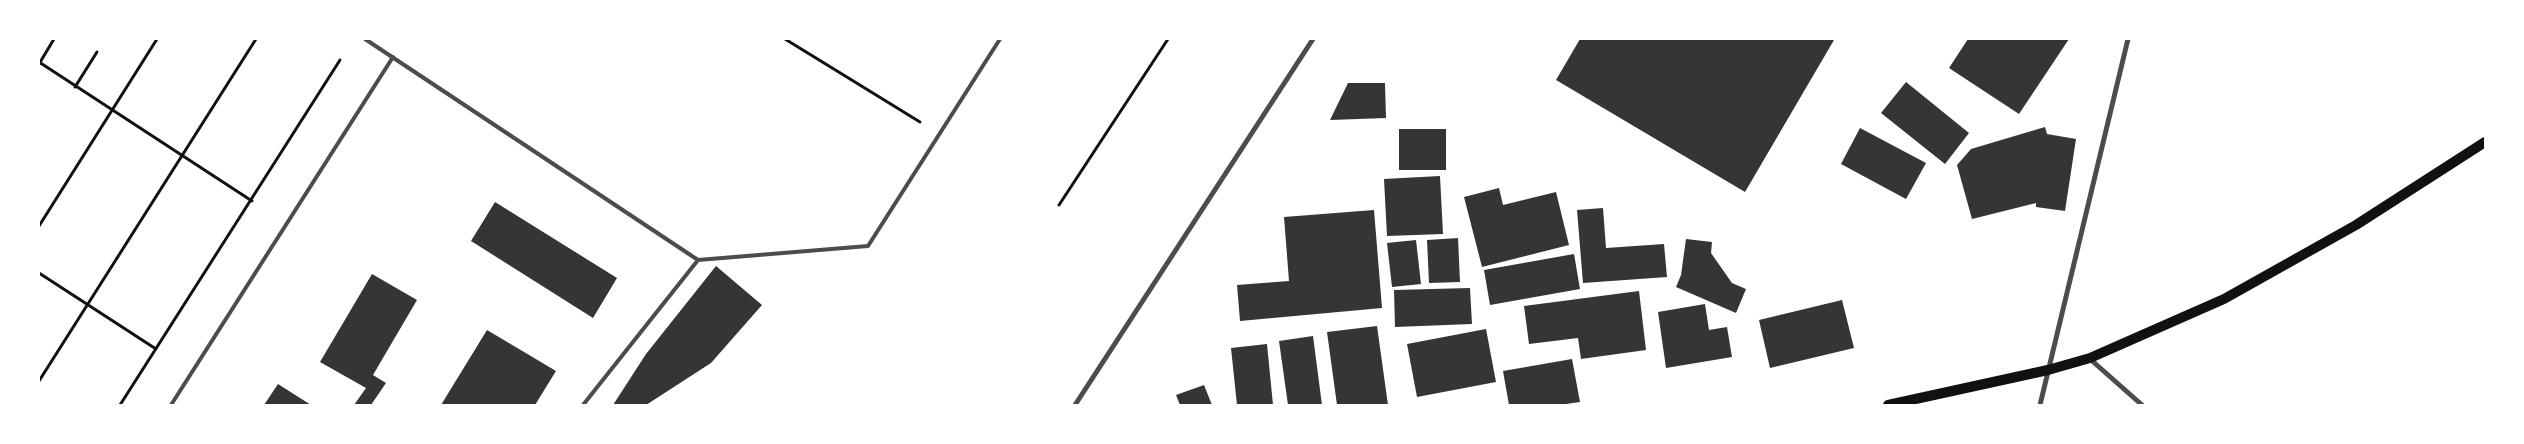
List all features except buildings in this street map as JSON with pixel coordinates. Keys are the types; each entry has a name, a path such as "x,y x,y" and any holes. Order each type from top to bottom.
{"main road":[{"path":"1888,405 2048,370 2090,358 2224,299 2356,225 2485,142"}],"street":[{"path":"1075,405 1313,39"},
{"path":"2040,405 2128,39"},
{"path":"2090,358 2142,405"}],"lane":[{"path":"365,39 698,260 868,246 1000,39"},
{"path":"171,405 393,57"},
{"path":"583,405 698,260"}],"path":[{"path":"54,39 39,63 183,154 252,201"},
{"path":"39,226 158,39"},
{"path":"39,381 256,39"},
{"path":"785,39 939,134"},
{"path":"1060,205 1168,39"},
{"path":"75,87 97,52"},
{"path":"120,405 252,201 340,60"},
{"path":"39,273 156,349"}]}
